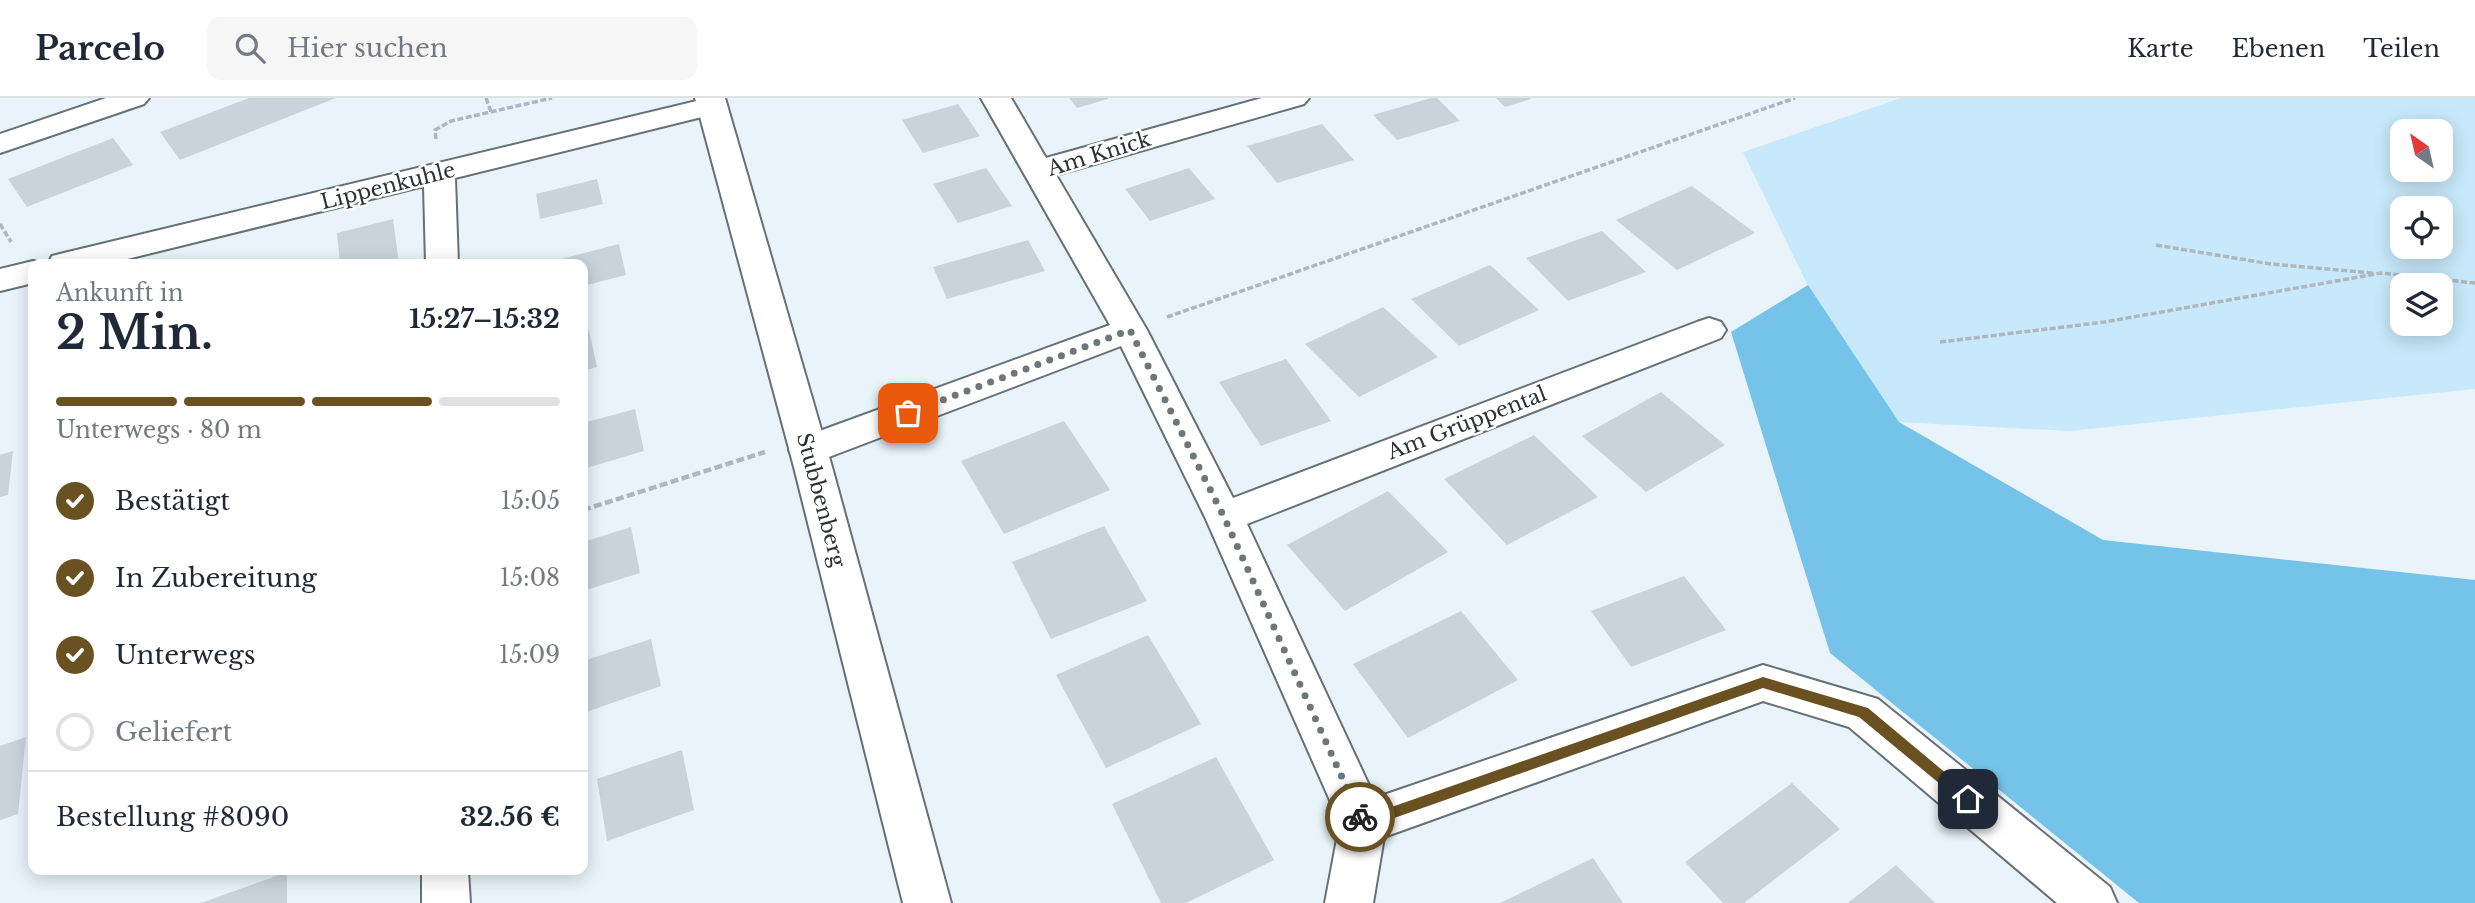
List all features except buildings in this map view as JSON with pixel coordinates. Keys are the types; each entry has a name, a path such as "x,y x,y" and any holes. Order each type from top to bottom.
{"street":[{"path":"3,138 134,98"},
{"path":"996,98 1038,170"},
{"name":"Am Knick","path":"1130,330 1038,170 1294,98"},
{"name":"Lippenkuhle","path":"85,259 439,174 711,102"},
{"name":"Stubbenberg","path":"711,102 808,450 927,903"},
{"path":"439,174 442,259"},
{"path":"0,279 28,273"},
{"path":"808,450 1130,330 1224,517 1363,823 1349,903"},
{"name":"Am Grüppental","path":"1224,517 1709,330"},
{"path":"1363,823 1763,683 1863,712 2093,903"},
{"path":"445,875 446,903"}],"path":[{"path":"486,98 491,112"},
{"path":"439,174 435,130 451,121 552,98"},
{"path":"1130,330 1795,98"},
{"path":"2156,245 2272,264 2475,283"},
{"path":"1940,342 2105,322 2381,273"},
{"path":"588,508 766,452 763,440"}],"shaded area":[{"path":"1901,98 2475,98 2475,389 2069,431 1899,422 1808,286 1743,152"},
{"path":"1808,285 1899,422 2103,540 2475,580 2475,903 2139,903 1830,653 1731,332"}],"way so far":[{"path":"908,413 1130,330 1224,517 1360,817"}],"route":[{"path":"1360,817 1363,823 1763,683 1863,712 1968,799"}]}
